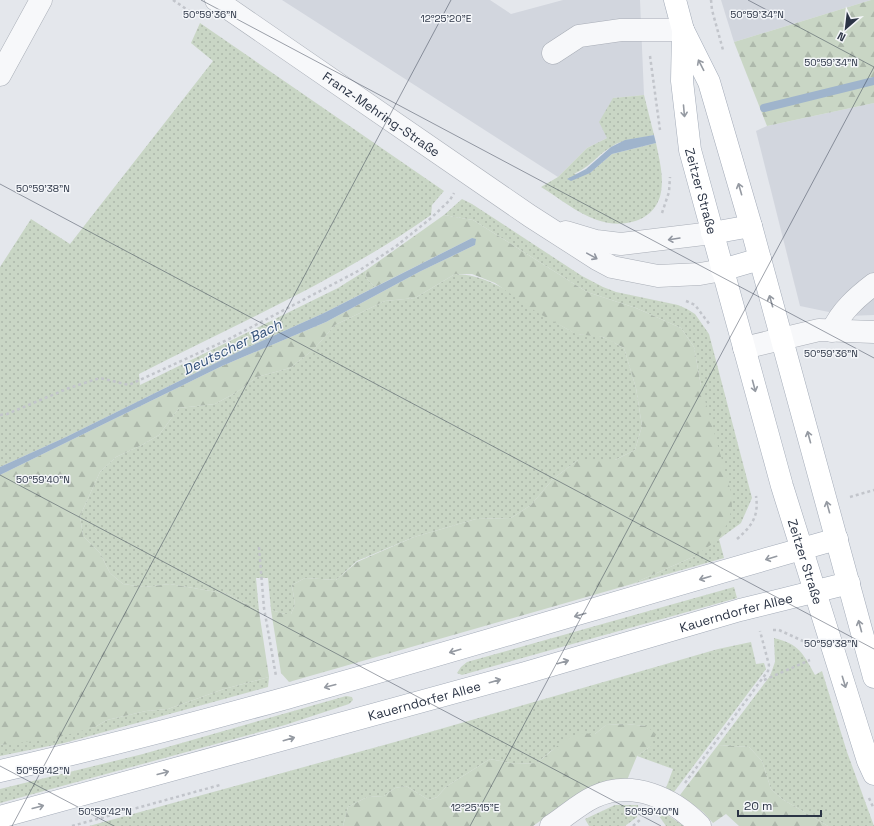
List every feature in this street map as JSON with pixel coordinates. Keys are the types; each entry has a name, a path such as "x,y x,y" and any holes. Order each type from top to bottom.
{"main road":[{"name":"Zeitzer Straße","path":"675,0 683,30 709,82 751,226 874,677"},
{"name":"Zeitzer Straße","path":"683,30 682,81 684,117 690,150 722,270 801,550 868,761 874,774"},
{"name":"Franz-Mehring-Straße","path":"712,233 751,226"},
{"name":"Franz-Mehring-Straße","path":"722,270 760,260"},
{"path":"0,771 66,756 280,700 837,539"},
{"name":"Kauerndorfer Allee","path":"0,817 503,679 740,610 849,583"}],"street":[{"path":"0,76 41,0"},
{"name":"Franz-Mehring-Straße","path":"216,0 582,251 612,267 658,276 674,276 722,270"},
{"path":"553,52 579,36 621,30 683,30"},
{"name":"Franz-Mehring-Straße","path":"548,227 596,241 620,244 664,240 712,233"},
{"path":"832,330 836,321 855,299 874,284"},
{"path":"744,348 819,330 874,332"},
{"path":"551,826 594,796 614,791 636,790 654,794 670,802 689,815 700,826"}],"path":[{"path":"711,0 712,10"},
{"path":"648,30 650,72 660,131"},
{"path":"0,416 69,388 100,378 129,385 227,340 360,270 395,247 430,219 450,200 466,172"},
{"path":"664,240 658,223 669,192 670,174"},
{"path":"674,276 680,297 695,305 710,326"},
{"path":"742,567 736,541 750,528 758,508 756,494"},
{"path":"259,547 264,608 280,700"},
{"path":"670,802 763,681 769,665 760,630 779,630 798,638 808,646"},
{"path":"763,681 778,673 810,661 812,656"}],"shaded area":[{"path":"282,0 490,0 511,14 563,0 640,0 644,95 613,98 607,138 587,148 558,177"},
{"path":"721,0 871,0 734,42"},
{"path":"874,103 874,315 848,316 800,306 756,131 767,126"}],"green space":[{"path":"874,0 874,103 767,126 734,42"},
{"path":"200,23 444,191 432,205 431,215 396,238 361,260 288,300 139,374 140,385 338,288 365,271 367,279 375,287 324,313 242,350 66,437 0,467 0,267 31,219 70,244 213,61 191,43"},
{"path":"644,95 654,135 626,140 616,144 606,150 589,165 573,174 590,173 612,154 656,143 661,167 662,186 658,202 652,210 636,221 617,224 607,223 582,213 541,187 558,177 587,148 607,138 599,122 613,98"},
{"path":"462,199 582,276 603,287 616,292 678,305 695,314 709,334 752,498 741,523 719,539 724,558 632,584 695,556 701,386 694,347 681,328 636,308 587,292 473,220 444,215"},
{"path":"444,215 473,220 587,292 636,308 681,328 694,347 701,386 731,492 732,508 728,522 719,539 695,556 632,584 289,682 281,673 271,610 291,614 295,605 292,585 305,578 336,580 357,562 414,537 476,519 511,518 531,505 553,479 578,460 615,460 635,450 642,426 636,388 624,348 603,337 576,334 538,313 495,283 472,274 455,274 415,298 385,301 335,325 313,350 290,368 257,377 237,392 215,404 179,408 159,435 116,457 100,472 80,516 83,536 100,553 110,573 123,584 144,587 170,584 228,594 259,611 269,677 224,689 168,709 146,711 107,720 95,727 52,739 0,745 0,475 222,366 326,322 419,272 475,245 472,238 375,287 367,279 365,271"},
{"path":"455,274 472,276 488,281 503,288 575,333 602,337 624,348 636,388 642,426 635,450 615,460 578,460 553,479 531,505 511,518 476,519 414,537 357,561 336,580 305,578 292,585 295,605 291,614 271,610 268,578 256,578 259,611 228,594 170,584 144,587 123,584 110,573 100,553 83,536 80,516 100,472 116,457 159,435 179,408 215,404 237,392 257,377 290,368 313,350 335,325 385,301 415,298"},
{"path":"734,587 737,598 462,675 457,673 467,662"},
{"path":"774,638 789,643 799,650 815,675 822,671 847,752 874,826 828,826 782,799 771,789 762,761 749,747 718,745 770,676 775,662"},
{"path":"751,642 756,664 764,663 766,669 674,792 666,788 673,769 637,756 651,746 646,726 626,724 606,725 595,734 581,734 551,751 537,763 515,764 490,759 447,786 437,797 429,800 406,786 395,788 384,796 367,797 348,807 343,826 89,826 395,742 718,649"},
{"path":"269,677 268,687 64,743 0,756 0,745 95,727 107,720 146,711 168,709 224,689"},
{"path":"346,696 352,697 353,700 349,704 285,725 0,803 0,789 143,754"},
{"path":"626,724 646,726 656,734 651,746 637,756 627,780 571,799 533,826 343,826 348,807 367,797 384,796 395,788 406,786 429,800 437,797 447,786 490,759 515,764 537,763 567,738 581,733 595,734 606,725"},
{"path":"718,745 749,747 762,761 771,789 782,799 828,826 739,826 726,814 713,823 703,812 680,795"},
{"path":"615,805 638,805 637,817 625,826 589,826 585,819"},
{"path":"660,810 684,826 666,826 659,816"}],"water":[{"path":"654,135 656,143 612,154 590,173 571,181 567,179 586,169 611,147 625,140"},
{"path":"472,238 476,239 475,245 419,272 326,322 222,366 0,475 0,467 66,437 242,350 324,313"}],"waterway":[{"name":"Deutscher Bach","path":"764,108 874,81"}]}
